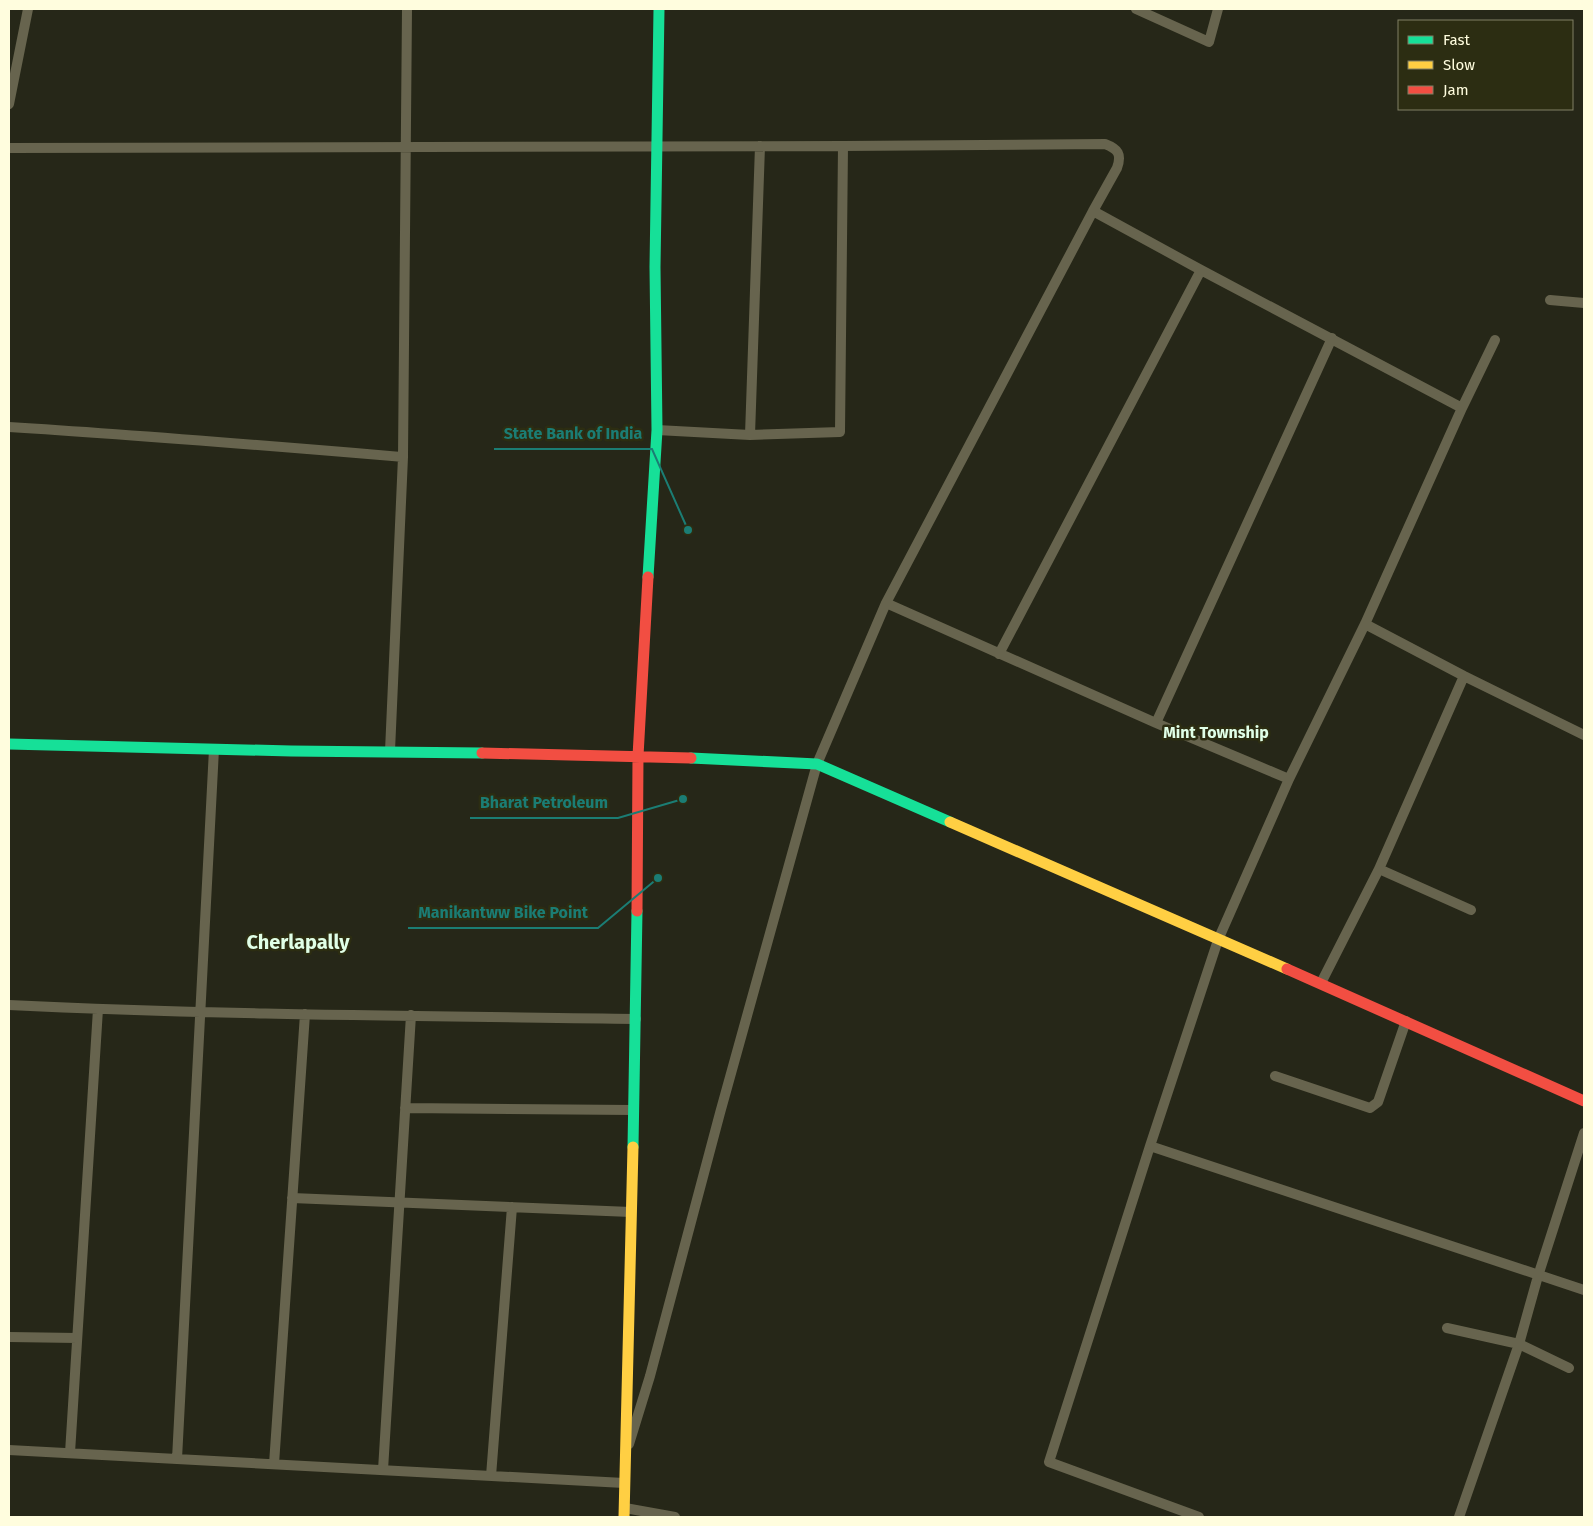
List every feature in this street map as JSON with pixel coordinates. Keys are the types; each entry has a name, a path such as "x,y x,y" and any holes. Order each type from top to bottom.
{"street":[{"path":"9,104 28,9"},
{"path":"390,751 403,457 407,9"},
{"path":"659,9 655,267 657,430 638,756 636,1019 627,1450 624,1483 625,1512 675,1517"},
{"path":"1136,9 1209,42 1218,9"},
{"path":"9,148 1105,144 1114,148 1119,154 1120,161 1117,168 886,603 817,764 720,1113 650,1376 627,1450"},
{"path":"750,435 760,146"},
{"path":"657,430 750,435 840,432 844,146"},
{"path":"1093,211 1462,408"},
{"path":"999,654 1201,270"},
{"path":"1550,300 1584,303"},
{"path":"1156,723 1332,338"},
{"path":"1199,1517 1049,1462 1218,940 1289,779 1366,624 1494,340"},
{"path":"9,427 142,435 403,457"},
{"path":"886,603 1156,723 1289,779"},
{"path":"1366,624 1464,676 1584,735"},
{"path":"1322,983 1379,869 1464,676"},
{"path":"9,744 638,756 817,764 1218,940 1322,983 1584,1101"},
{"path":"177,1459 214,749"},
{"path":"1379,869 1472,910"},
{"path":"9,1005 200,1012 636,1019"},
{"path":"70,1453 98,1009"},
{"path":"274,1464 305,1014"},
{"path":"383,1470 411,1015"},
{"path":"1275,1076 1370,1108 1378,1102 1406,1021"},
{"path":"405,1108 633,1110"},
{"path":"1459,1517 1519,1344 1538,1276 1584,1133"},
{"path":"1150,1146 1584,1290"},
{"path":"292,1198 631,1212"},
{"path":"491,1476 512,1207"},
{"path":"1447,1328 1519,1344 1569,1368"},
{"path":"9,1337 77,1338"},
{"path":"9,1450 624,1483"}],"traffic: fast":[{"path":"648,577 657,430 655,267 659,9"},
{"path":"9,744 291,751 482,753"},
{"path":"691,758 817,764 950,822"},
{"path":"633,1147 637,911"}],"traffic: slow":[{"path":"950,822 1287,969"},
{"path":"624,1517 633,1147"}],"traffic: jam":[{"path":"637,911 638,756 648,577"},
{"path":"482,753 691,758"},
{"path":"1287,969 1584,1101"}],"place":[{"name":"State Bank of India","path":"688,530"},
{"name":"Bharat Petroleum","path":"683,799"},
{"name":"Manikantww Bike Point","path":"658,878"}],"district":[{"name":"Mint Township","path":"1216,732"},
{"name":"Cherlapally","path":"298,942"}]}
